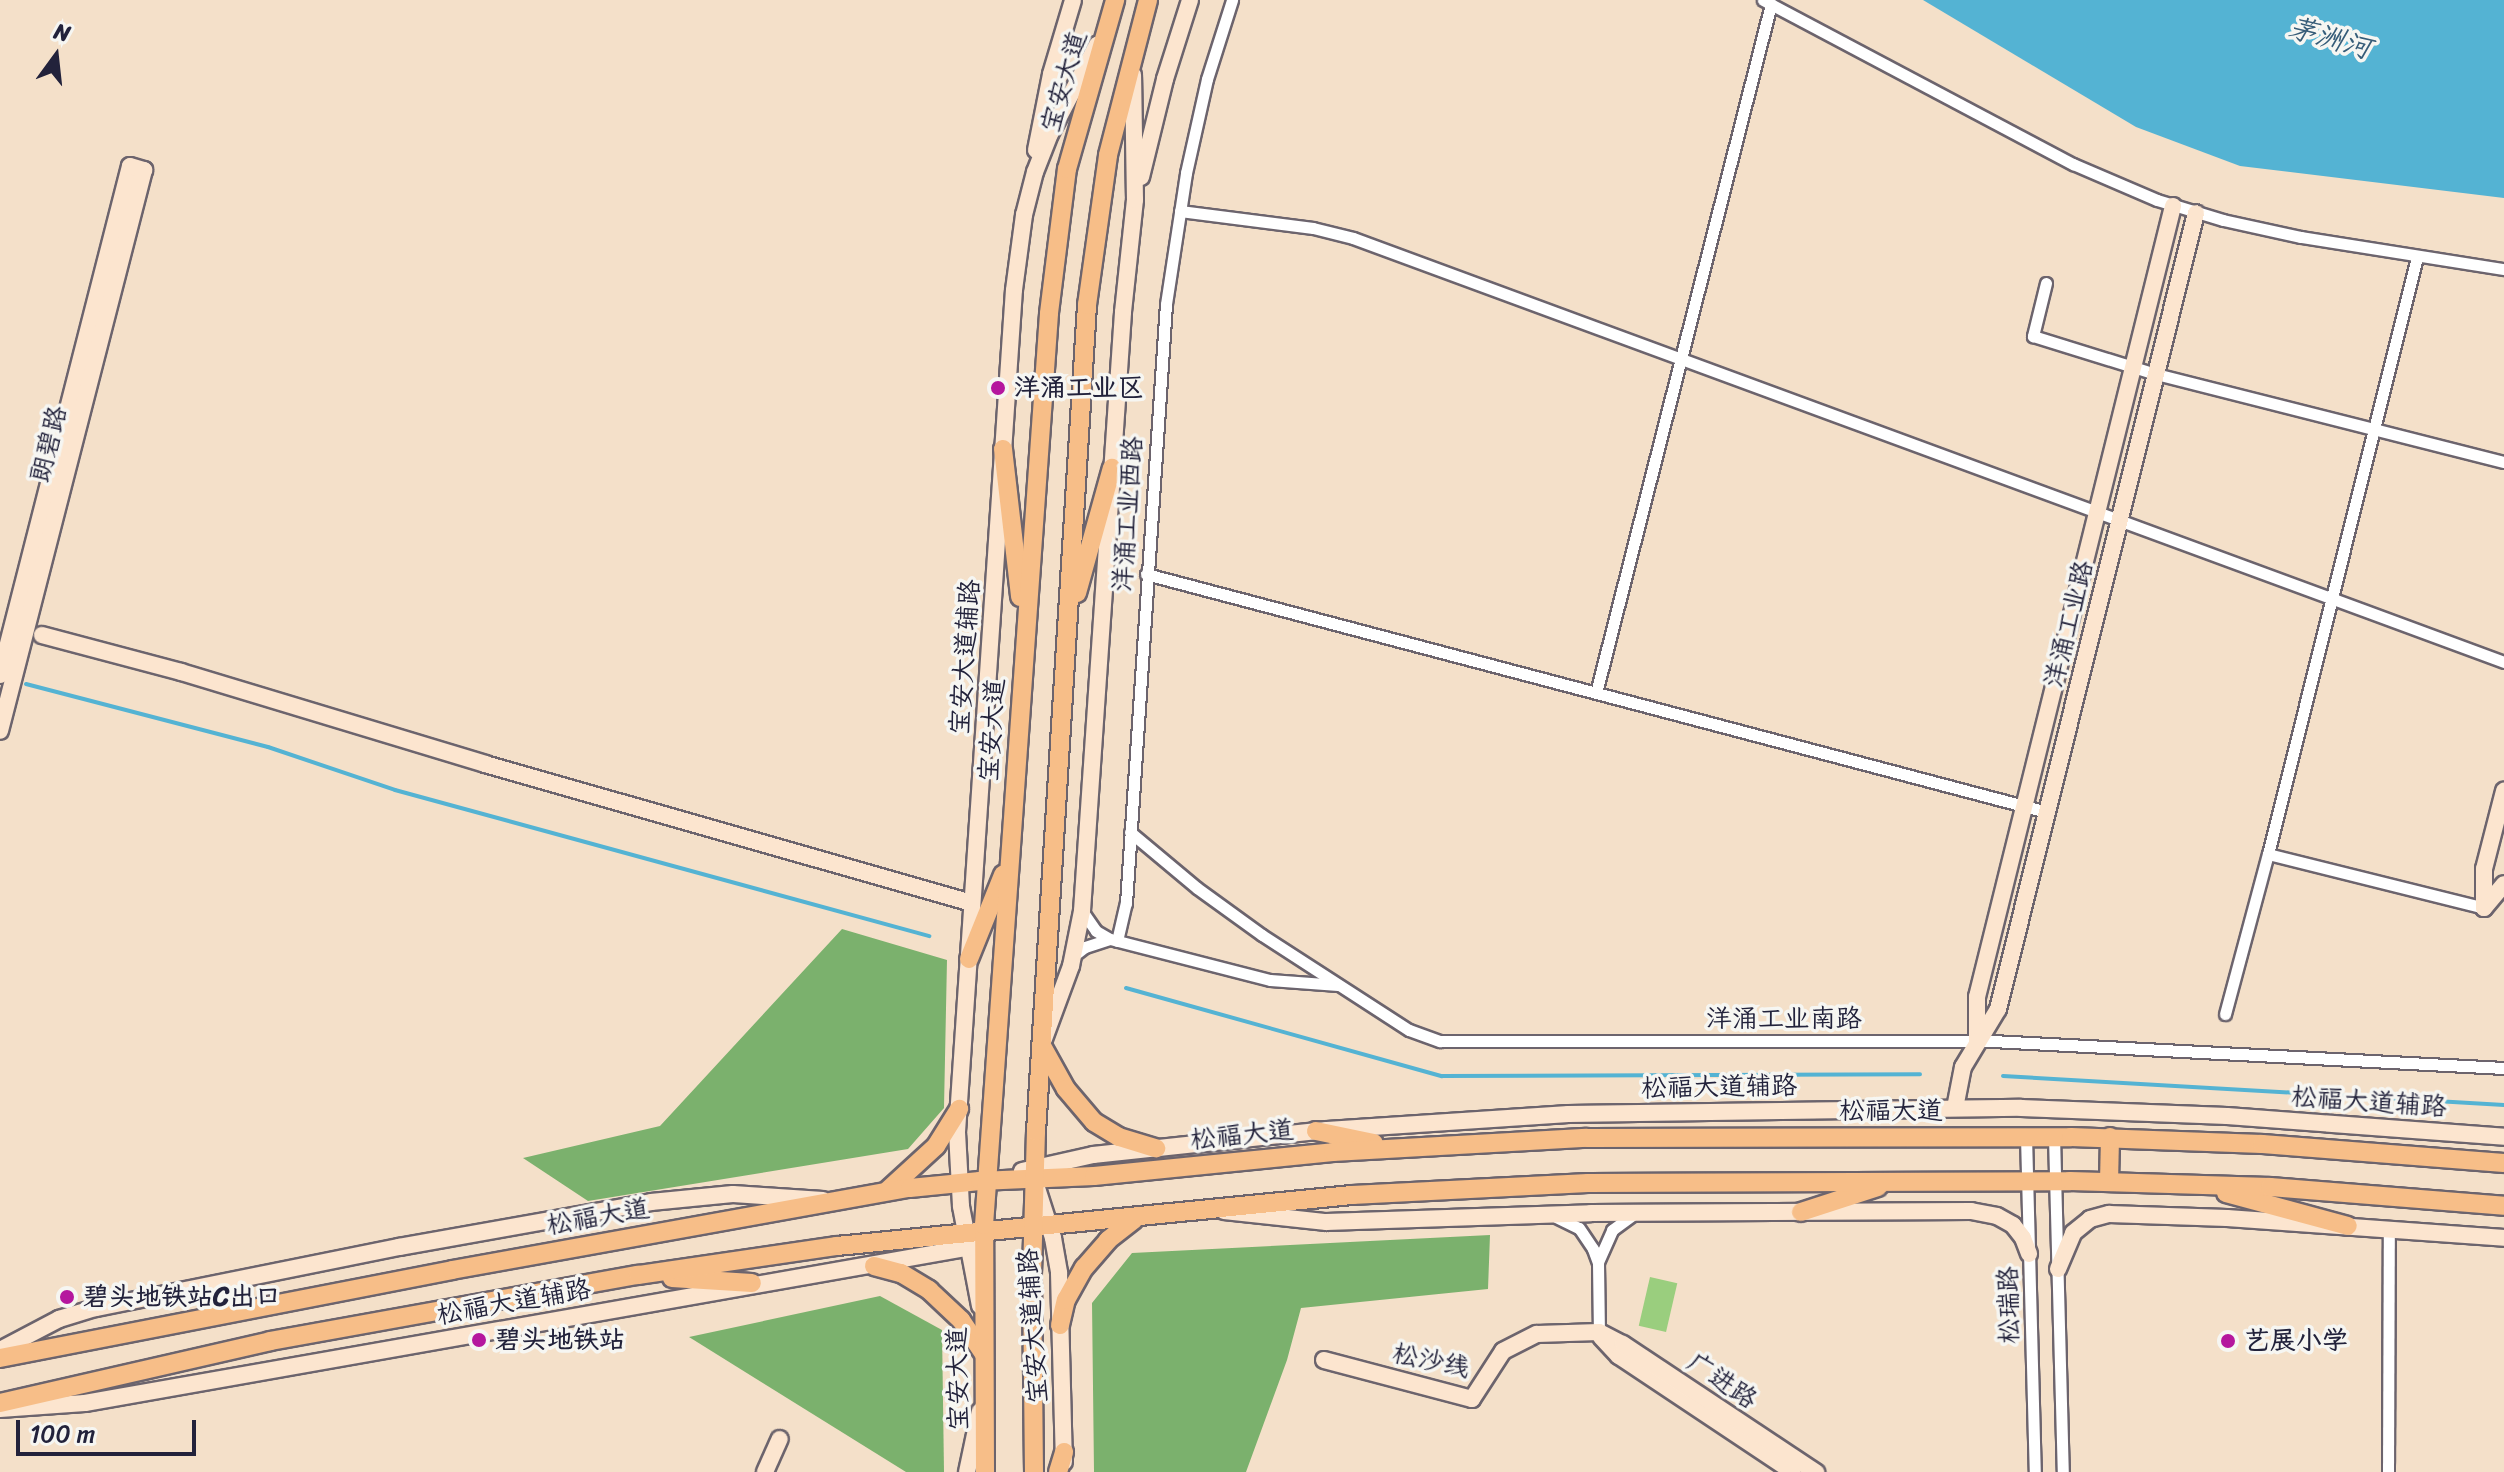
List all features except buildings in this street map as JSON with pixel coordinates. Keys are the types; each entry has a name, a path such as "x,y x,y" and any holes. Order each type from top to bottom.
{"main road":[{"path":"1028,194 1049,86 1073,0"},
{"path":"1034,1472 1041,1226 1035,1173 1090,275 1108,155 1148,0"},
{"path":"1133,222 1150,137 1190,0"},
{"name":"宝安大道辅路","path":"975,1239 959,1182 959,1109 1014,290 1028,194 1050,134 1114,6"},
{"name":"宝安大道","path":"985,1472 983,1323 975,1239 987,1180 1024,648 1058,225 1074,139 1114,6"},
{"path":"1135,42 1133,222 1112,468 1082,911 1073,956 1042,1045 1066,1089 1094,1122 1127,1141 1156,1148"},
{"name":"朗碧路","path":"0,675 137,168 0,731"},
{"name":"洋涌工业路","path":"1977,1041 1977,997 2173,206"},
{"name":"洋涌工业路","path":"1955,1108 1963,1067 1998,1009 2196,213"},
{"path":"1003,449 1024,648"},
{"path":"1066,646 1112,468"},
{"path":"42,635 181,672 485,764 972,903"},
{"path":"2484,908 2484,869 2504,791"},
{"path":"969,959 1010,853"},
{"path":"2484,908 2504,884"},
{"name":"松福大道辅路","path":"1035,1173 1093,1155 1156,1148 1316,1131 1568,1114 1955,1108 2227,1116 2504,1137"},
{"path":"884,1193 936,1146 959,1109"},
{"path":"1316,1131 1404,1147"},
{"path":"2109,1182 2110,1137"},
{"name":"松福大道","path":"0,1358 452,1270 837,1201 1035,1173 1094,1176 1404,1147 1587,1138 2110,1137 2262,1144 2504,1163"},
{"path":"1801,1212 1901,1181"},
{"path":"0,1406 270,1341 638,1275 837,1246 975,1239 1041,1226 1365,1194 1542,1184 2055,1181 2176,1183 2504,1206"},
{"path":"2176,1183 2224,1192 2348,1226"},
{"path":"0,1350 59,1319 136,1298 621,1207 733,1194 837,1201"},
{"path":"1211,1209 1326,1222 1636,1213 1980,1212 2013,1225 2023,1238 2029,1254"},
{"path":"2058,1269 2073,1233 2086,1222 2102,1215 2348,1226 2504,1238"},
{"path":"1060,1325 1066,1300 1084,1268 1119,1230 1140,1217"},
{"name":"宝安大道辅路","path":"1041,1226 1058,1263 1065,1472"},
{"name":"松福大道辅路","path":"0,1406 85,1403 752,1283 874,1266 975,1239"},
{"path":"874,1266 901,1273 929,1290 961,1320 984,1355"},
{"path":"638,1275 752,1283"},
{"name":"松沙线","path":"1324,1360 1472,1399 1503,1351 1537,1334 1599,1332"},
{"name":"广进路","path":"1599,1332 1619,1356 1793,1472"},
{"name":"广进路","path":"1599,1332 1623,1344 1816,1472"},
{"name":"宝安大道辅路","path":"967,1472 984,1394"},
{"path":"765,1472 780,1439"},
{"path":"1058,1472 1064,1452"}],"street":[{"name":"洋涌工业西路","path":"1114,940 1126,903 1160,362 1180,211 1207,79 1232,0"},
{"path":"1596,693 1682,360 1767,2 2073,164 2173,206 2417,257 2504,269"},
{"path":"1180,211 1341,234 2504,662"},
{"path":"2225,1014 2417,257"},
{"path":"2046,283 2033,336 2133,368 2504,462"},
{"path":"1146,574 2047,812"},
{"name":"洋涌工业南路","path":"1130,832 1227,911 1339,985 1409,1030 1451,1042 1977,1041 2504,1068"},
{"path":"2268,854 2484,908"},
{"path":"1082,911 1096,931 1114,940 1270,980 1339,985"},
{"path":"1073,956 1093,943 1114,940"},
{"name":"松瑞路","path":"2026,1136 2035,1472"},
{"name":"松瑞路","path":"2054,1136 2063,1472"},
{"path":"1599,1332 1598,1263 1612,1230 1636,1213"},
{"path":"1545,1215 1579,1228 1598,1263"},
{"path":"2388,1472 2389,1229"}],"green space":[{"path":"842,929 947,960 944,1108 908,1149 588,1201 523,1158 660,1126"},
{"path":"1490,1235 1488,1289 1301,1308 1287,1360 1246,1472 1094,1472 1092,1303 1132,1253"},
{"path":"1650,1277 1677,1283 1666,1332 1639,1326"},
{"path":"880,1296 942,1330 944,1472 906,1472 689,1337"}],"water":[{"name":"茅洲河","path":"1923,0 2504,0 2504,198 2240,166 2136,127"}],"waterway":[{"path":"26,684 268,747 395,790 929,936"},
{"path":"1126,988 1442,1076 1920,1074"},
{"path":"2003,1076 2504,1105"}],"place":[{"name":"洋涌工业区","path":"998,388"},
{"name":"碧头地铁站C出口","path":"67,1297"},
{"name":"碧头地铁站","path":"479,1340"},
{"name":"艺展小学","path":"2228,1341"}]}
